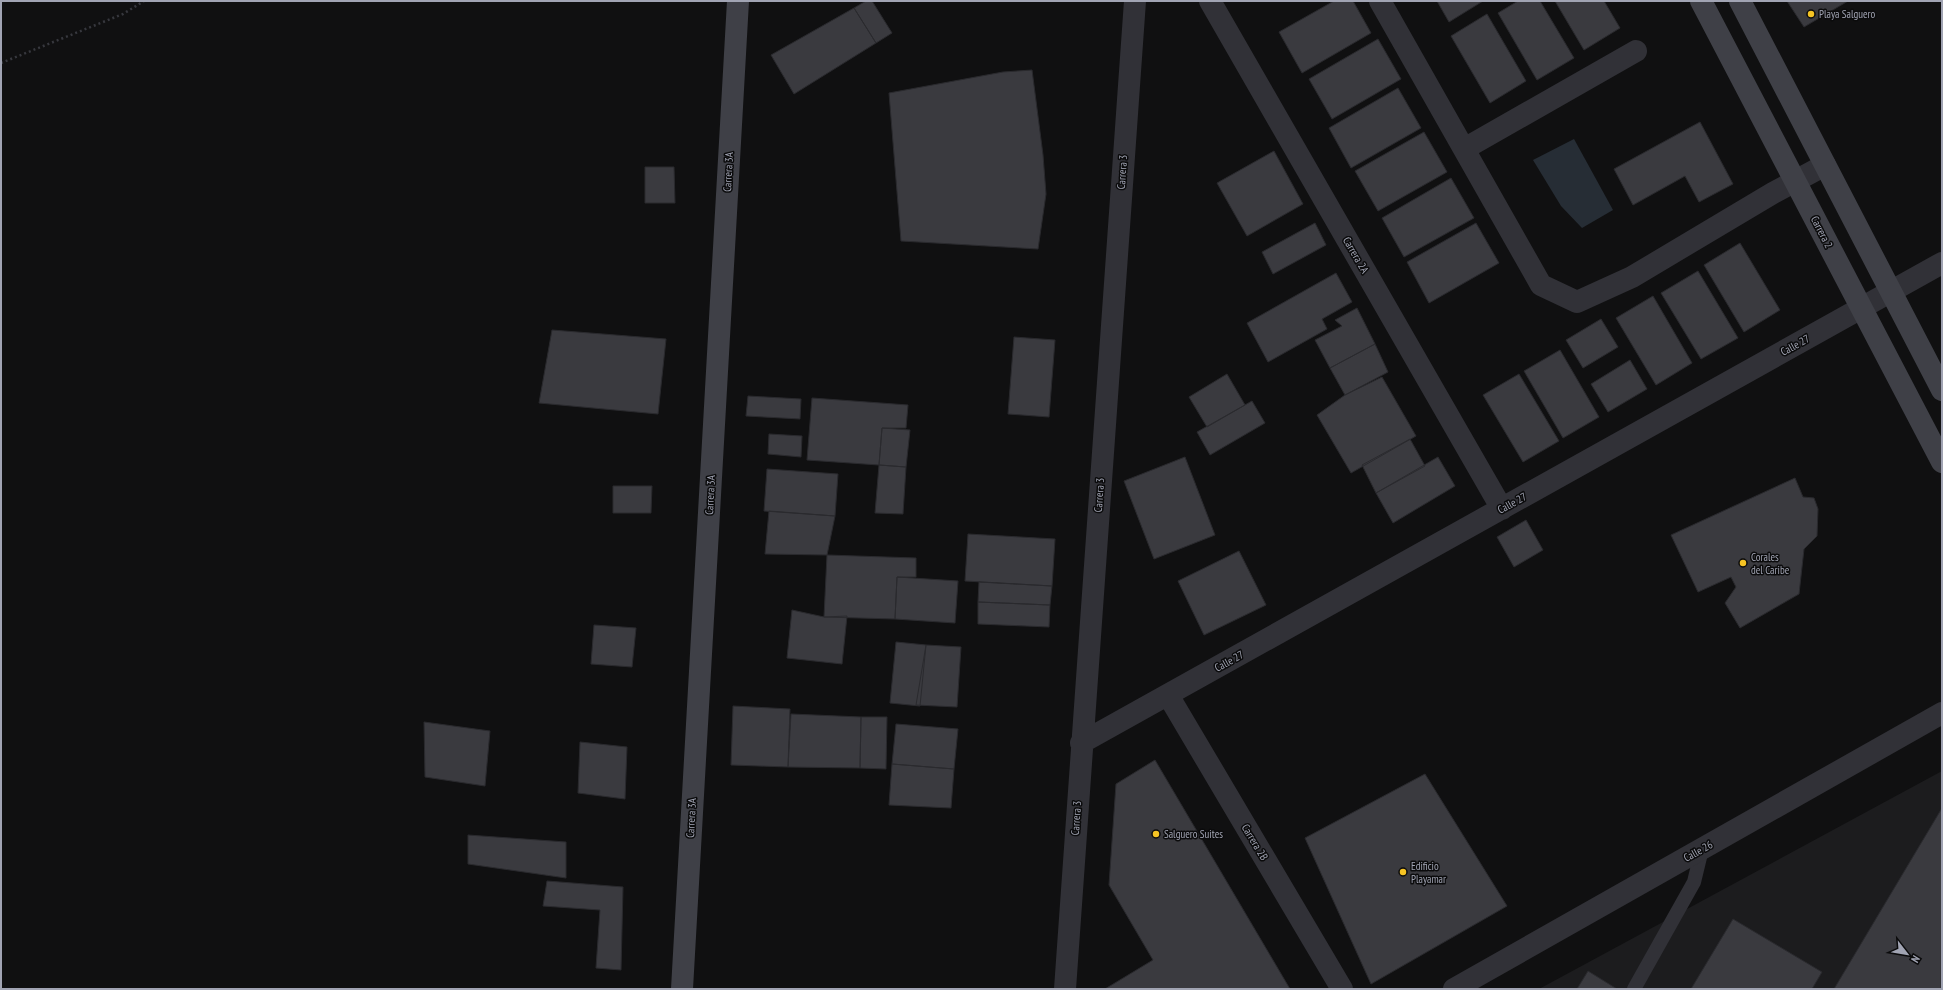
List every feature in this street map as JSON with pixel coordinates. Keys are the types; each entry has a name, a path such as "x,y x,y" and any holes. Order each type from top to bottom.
{"street":[{"name":"Carrera 3A","path":"682,989 738,1"},
{"name":"Carrera 3","path":"1065,989 1081,743 1135,1"},
{"name":"Carrera 2A","path":"1210,1 1502,509"},
{"path":"1380,1 1541,285 1577,302 1632,276 1773,193 1796,182 1825,165"},
{"name":"Carrera 2","path":"1702,1 1942,462"},
{"path":"1740,1 1942,390"},
{"path":"1464,149 1636,51"},
{"name":"Calle 27","path":"1081,743 1942,263"},
{"name":"Carrera 2B","path":"1168,695 1342,989"},
{"name":"Calle 26","path":"1454,989 1942,713"}],"lane":[{"path":"1634,989 1694,882 1702,849"}],"path":[{"path":"1,63 123,14 144,1"}],"shaded area":[{"path":"1574,139 1613,210 1582,228 1561,206 1533,160"},
{"path":"1942,771 1942,989 1539,989"}],"building":[{"path":"866,1 872,1 892,33 876,43 854,8"},
{"path":"1334,1 1353,1 1371,33 1302,73 1279,32"},
{"path":"1437,1 1483,1 1449,22"},
{"path":"1518,1 1540,1 1574,58 1537,80 1498,13"},
{"path":"1555,1 1604,1 1620,28 1584,50"},
{"name":"Playa Salguero","path":"1787,1 1848,1 1804,27"},
{"path":"854,8 876,43 794,94 771,55"},
{"path":"1487,14 1526,81 1490,103 1451,36"},
{"path":"1378,39 1401,79 1332,119 1309,79"},
{"path":"1032,70 1043,155 1046,194 1038,249 901,241 889,93 1003,72"},
{"path":"1398,88 1421,128 1351,168 1329,128"},
{"path":"1700,122 1733,184 1699,202 1685,176 1633,205 1614,169"},
{"path":"1424,132 1447,172 1378,211 1355,171"},
{"path":"1274,151 1303,204 1247,236 1217,183"},
{"path":"645,167 674,167 675,203 645,203"},
{"path":"1451,178 1474,218 1404,257 1382,218"},
{"path":"1315,223 1326,245 1273,274 1262,252"},
{"path":"1476,223 1499,263 1429,303 1407,262"},
{"path":"1740,243 1780,310 1744,332 1704,265"},
{"path":"1698,271 1738,338 1701,359 1661,293"},
{"path":"1336,273 1352,302 1322,319 1327,329 1268,362 1247,323"},
{"path":"1653,296 1692,363 1656,385 1616,318"},
{"path":"1357,308 1375,344 1330,368 1315,340 1342,326 1335,320"},
{"path":"1601,319 1618,347 1583,368 1566,340"},
{"path":"552,330 666,339 658,414 539,403"},
{"path":"1014,337 1055,340 1049,417 1008,414"},
{"path":"1375,344 1388,372 1345,395 1330,368"},
{"path":"1560,350 1599,417 1563,438 1524,371"},
{"path":"1630,360 1647,389 1608,412 1591,384"},
{"path":"1227,374 1245,405 1207,427 1189,397"},
{"path":"1519,374 1559,441 1523,462 1483,395"},
{"path":"1382,377 1416,436 1351,473 1317,415 1345,395"},
{"path":"748,396 801,399 800,419 746,416"},
{"path":"812,398 908,405 906,428 882,428 879,465 807,460"},
{"path":"1252,401 1265,423 1210,455 1197,432"},
{"path":"882,428 910,430 906,467 879,465"},
{"path":"769,434 802,436 801,457 768,454"},
{"path":"1410,439 1425,466 1376,493 1362,465"},
{"path":"1185,457 1215,535 1154,559 1124,481"},
{"path":"1438,457 1455,486 1393,523 1376,493"},
{"path":"879,465 906,467 903,514 875,513"},
{"path":"767,469 838,474 835,516 764,511"},
{"name":"Corales del Caribe","path":"1795,478 1803,497 1814,498 1818,509 1817,536 1804,549 1799,594 1740,628 1725,603 1736,587 1731,577 1698,592 1671,535"},
{"path":"613,486 652,486 651,513 613,513"},
{"path":"769,511 835,516 827,555 765,554"},
{"path":"1526,520 1543,550 1514,567 1497,537"},
{"path":"968,534 1055,539 1052,586 965,581"},
{"path":"1239,551 1266,605 1204,635 1178,581"},
{"path":"827,555 916,558 916,577 897,577 895,619 824,617"},
{"path":"897,577 958,581 955,623 895,619"},
{"path":"979,582 1052,586 1050,605 978,602"},
{"path":"978,602 1050,605 1049,627 978,624"},
{"path":"792,610 824,617 847,616 842,664 787,658"},
{"path":"594,625 636,628 632,667 591,664"},
{"path":"896,642 926,645 920,706 890,703"},
{"path":"926,645 961,647 957,707 916,705"},
{"path":"733,706 790,709 788,767 731,765"},
{"path":"791,714 861,717 860,768 788,767"},
{"path":"861,717 887,717 886,769 860,768"},
{"path":"424,722 490,731 485,786 425,777"},
{"path":"896,724 958,729 954,769 892,764"},
{"path":"580,742 627,747 625,799 578,793"},
{"name":"Salguero Suites","path":"1155,760 1290,989 1105,989 1153,960 1109,885 1116,784"},
{"path":"892,764 954,769 951,808 889,805"},
{"name":"Edificio Playamar","path":"1425,774 1507,906 1371,984 1305,838"},
{"path":"1942,808 1941,989 1834,989"},
{"path":"468,835 566,842 566,878 468,864"},
{"path":"547,881 623,887 621,970 596,968 600,910 543,906"},
{"path":"1733,919 1822,972 1812,989 1691,989"},
{"path":"1588,971 1617,989 1577,989"}],"place":[{"name":"Playa Salguero","path":"1811,14"},
{"name":"Corales del Caribe","path":"1743,563"},
{"name":"Salguero Suites","path":"1156,834"},
{"name":"Edificio Playamar","path":"1403,872"}]}
